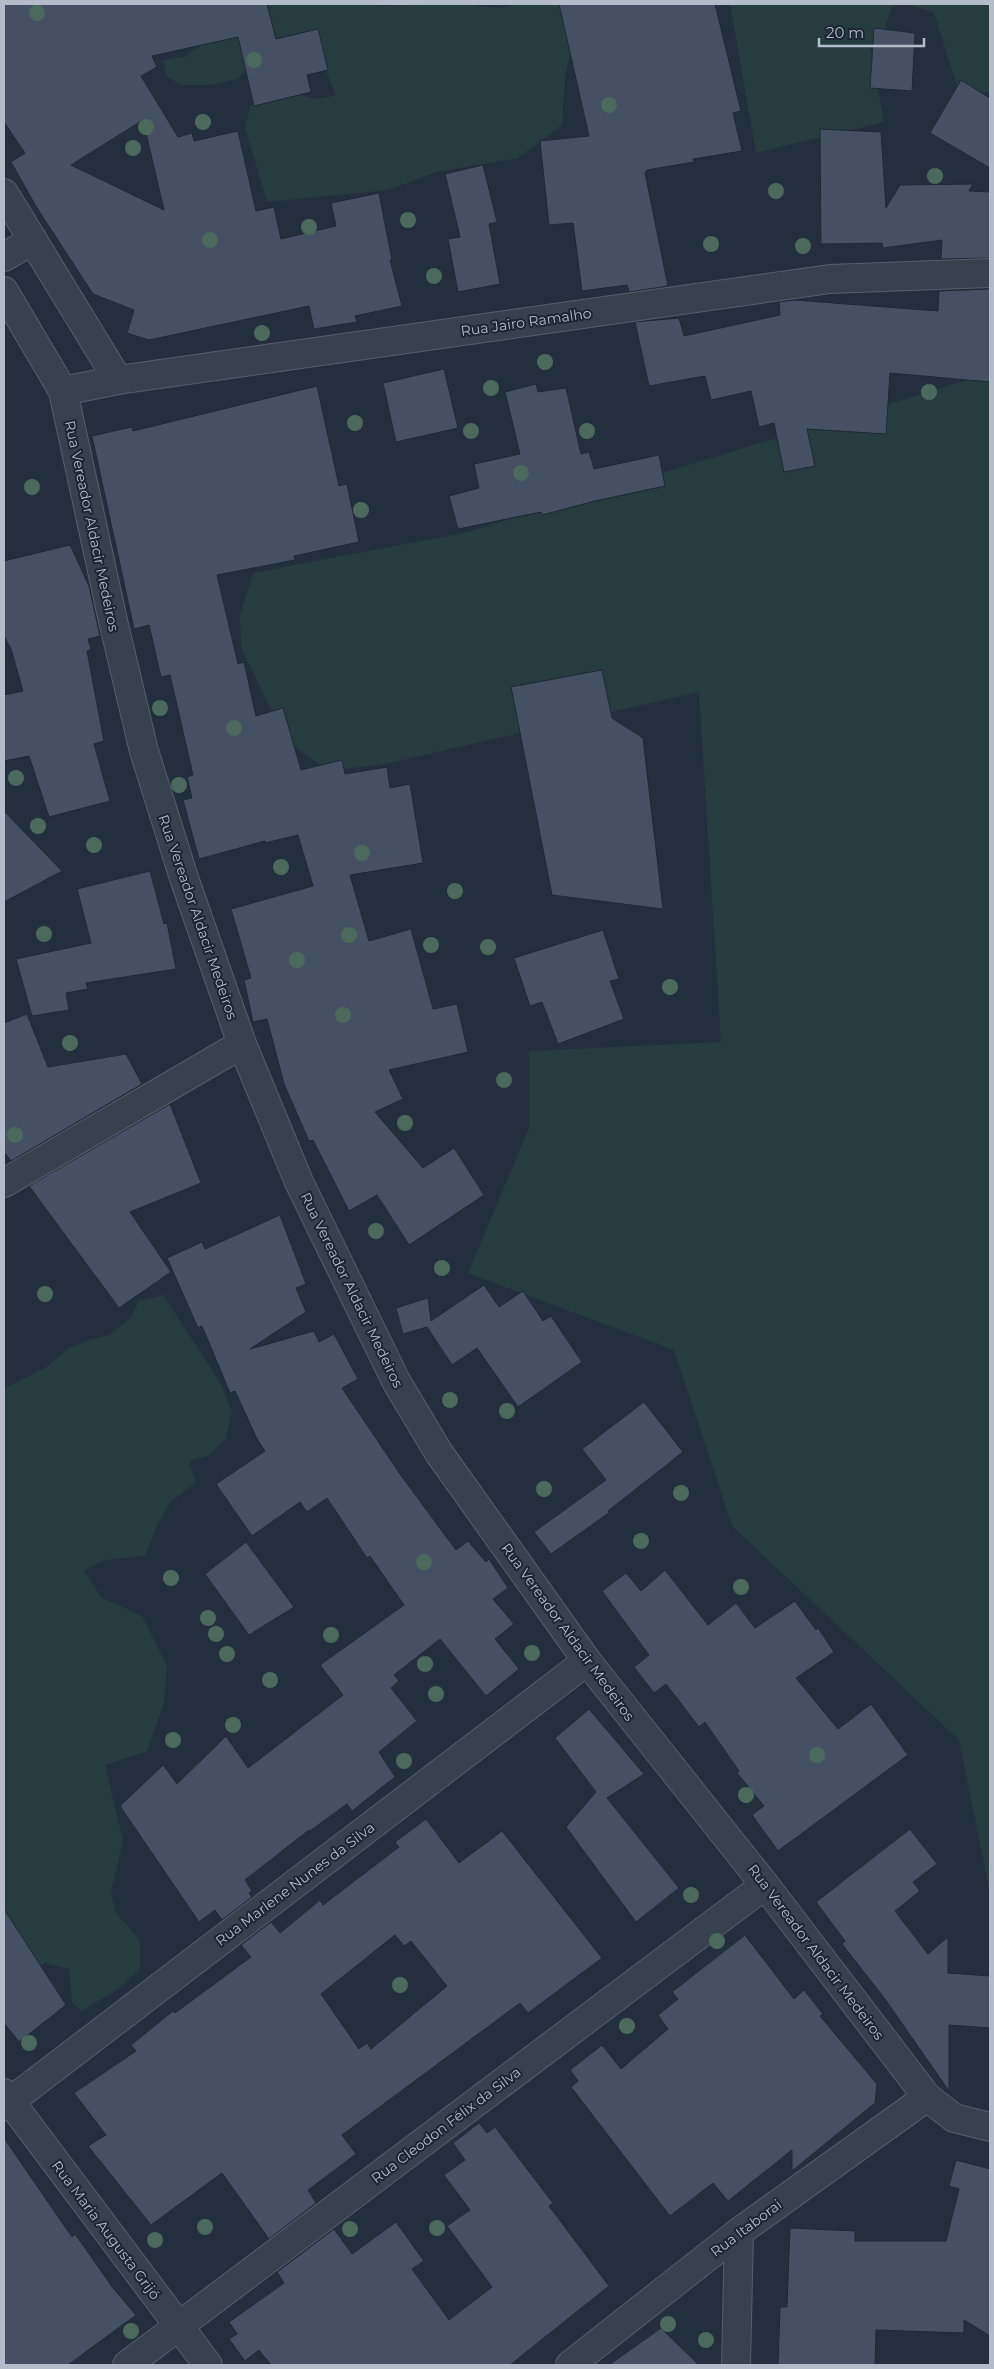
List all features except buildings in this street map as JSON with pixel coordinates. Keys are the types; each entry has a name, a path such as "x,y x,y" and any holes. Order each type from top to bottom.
{"street":[{"path":"4,192 118,380"},
{"path":"4,257 33,240"},
{"name":"Rua Jairo Ramalho","path":"63,391 118,380 830,279 990,273"},
{"name":"Rua Vereador Aldacir Medeiros","path":"4,292 63,391 113,621 144,750 184,878 242,1044 299,1182 396,1381 439,1453 587,1661 765,1885 927,2097 954,2118 990,2127"},
{"path":"4,1183 242,1044"},
{"name":"Rua Marlene Nunes da Silva","path":"6,2100 587,1661"},
{"name":"Rua Cleodon Félix da Silva","path":"126,2365 765,1885"},
{"name":"Rua Itaborai","path":"570,2365 739,2232 927,2097"},
{"name":"Rua Maria Augusta Grijó","path":"6,2100 208,2365"},
{"path":"736,2365 739,2232"}],"green space":[{"path":"261,4 376,4 378,6 473,4 476,6 501,8 515,4 567,4 575,37 565,76 562,125 518,158 437,172 388,190 267,202 245,128 250,106 296,94 319,99 336,95 325,69 273,46 237,79 211,85 181,85 167,77 163,60 184,57 217,34 217,25"},
{"path":"730,4 893,4 885,27 870,48 884,122 756,153"},
{"path":"907,4 990,4 990,92 960,96 934,13"},
{"path":"990,373 990,1894 959,1740 732,1526 674,1350 468,1273 529,1128 529,1051 721,1042 699,692 385,764 328,771 286,740 241,648 240,615 253,573 468,532"},
{"path":"163,1295 221,1384 232,1412 225,1440 208,1456 189,1461 196,1483 171,1501 157,1526 145,1556 105,1560 84,1570 101,1597 142,1616 167,1666 164,1703 147,1751 105,1765 123,1841 111,1891 116,1913 140,1940 140,1969 118,1989 82,2011 72,2002 69,1969 45,1963 22,1973 4,1992 4,1389 48,1366 69,1348 109,1335 130,1318 139,1301"}]}
